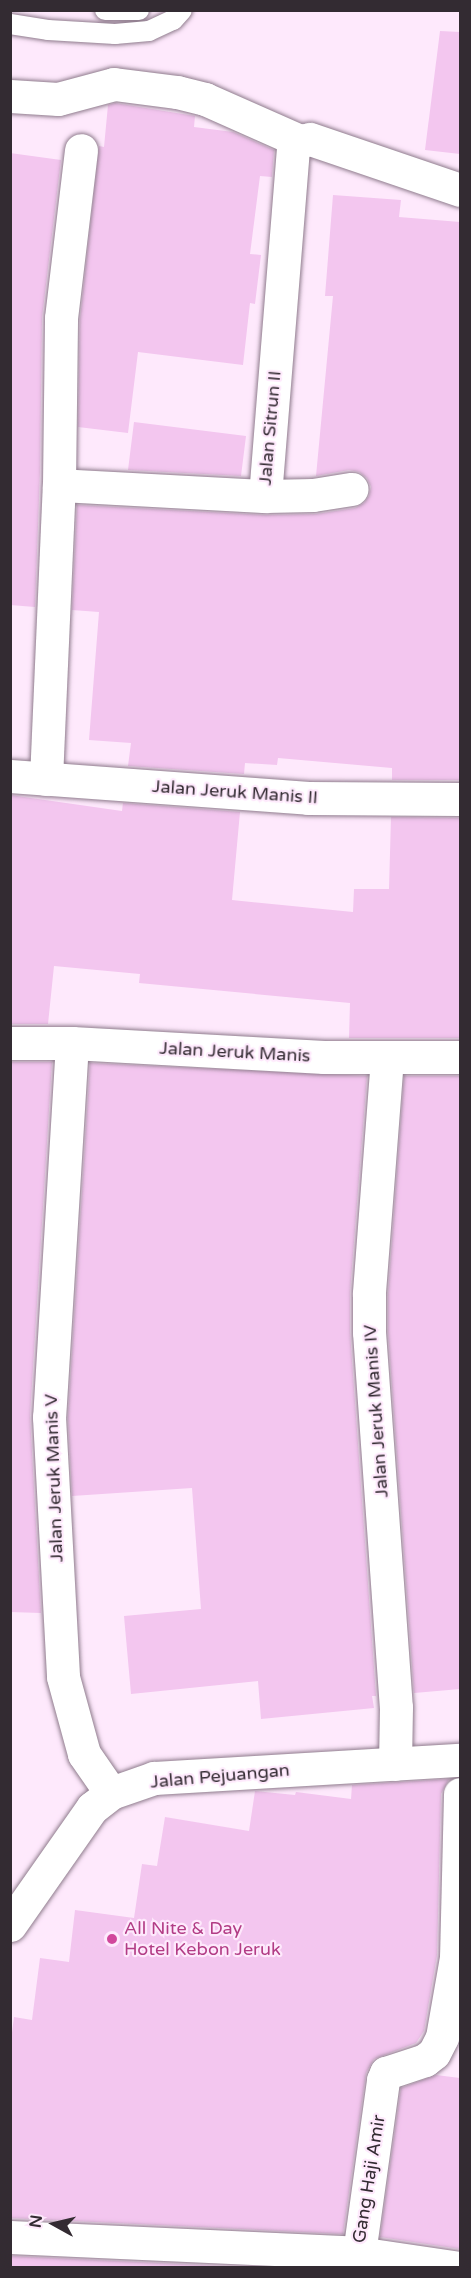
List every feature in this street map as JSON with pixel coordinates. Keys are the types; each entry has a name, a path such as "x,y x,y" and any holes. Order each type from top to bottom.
{"street":[{"path":"10,96 58,99 114,84 177,93 205,99 300,141 310,139 460,190"},
{"name":"Jalan Sitrun II","path":"59,485 265,496 293,149 300,141"},
{"path":"46,778 59,485 61,318 81,150"},
{"path":"265,496 313,495 352,489"},
{"name":"Jalan Jeruk Manis II","path":"10,776 308,798 460,799"},
{"name":"Jalan Jeruk Manis","path":"10,1043 72,1043 387,1058 460,1057"},
{"name":"Jalan Jeruk Manis V","path":"72,1043 49,1417 63,1677 84,1754 111,1793"},
{"name":"Jalan Jeruk Manis IV","path":"387,1058 369,1322 396,1707 395,1764"},
{"name":"Jalan Pejuangan","path":"10,1925 92,1808 111,1793 154,1778 460,1760"},
{"name":"Gang Haji Amir","path":"10,2237 357,2260 383,2080 386,2073 425,2060 434,2053 442,2037 456,1958 460,1794"},
{"path":"357,2260 460,2268"}],"lane":[{"path":"105,10 139,10"},
{"path":"10,24 48,30 115,34 149,31 173,20 182,10"}],"building":[{"path":"440,31 460,32 460,154 425,150"},
{"path":"115,103 195,116 194,127 233,132 274,150 272,177 260,176 250,254 261,255 255,304 250,303 243,365 138,352 128,433 78,427 80,319 99,146 104,147 108,105"},
{"path":"10,153 61,160 42,318 35,607 10,605"},
{"path":"333,195 401,200 399,217 460,222 460,780 392,780 392,768 278,758 277,765 245,763 244,774 128,766 131,743 89,740 99,612 72,610 77,505 265,515 316,514 355,508 364,503 371,487 367,478 359,472 349,470 316,476 333,296 325,296"},
{"path":"134,422 246,436 241,476 128,470"},
{"path":"10,795 122,811 123,803 240,812 232,900 353,912 354,889 389,889 391,817 460,818 460,1038 349,1038 350,1003 139,983 140,974 54,966 48,1024 10,1024"},
{"path":"10,1062 52,1062 30,1416 41,1613 10,1612"},
{"path":"90,1063 367,1076 350,1293 350,1332 376,1696 372,1696 374,1708 261,1719 258,1681 131,1694 124,1616 201,1609 192,1488 72,1496 68,1417"},
{"path":"404,1076 460,1076 460,1689 414,1693 388,1331 388,1295"},
{"path":"449,1779 441,1794 437,1955 424,2031 416,2043 374,2059 366,2073 343,2234 10,2218 10,2048 14,2017 32,2020 40,1958 69,1962 75,1910 134,1918 142,1864 157,1866 165,1817 249,1831 255,1791 295,1795 296,1792 351,1799 352,1785"},
{"path":"436,2075 460,2078 460,2249 380,2237 401,2088"},
{"path":"10,2256 265,2268 10,2268"}],"place":[{"name":"All Nite & Day Hotel Kebon Jeruk","path":"112,1939"}]}
